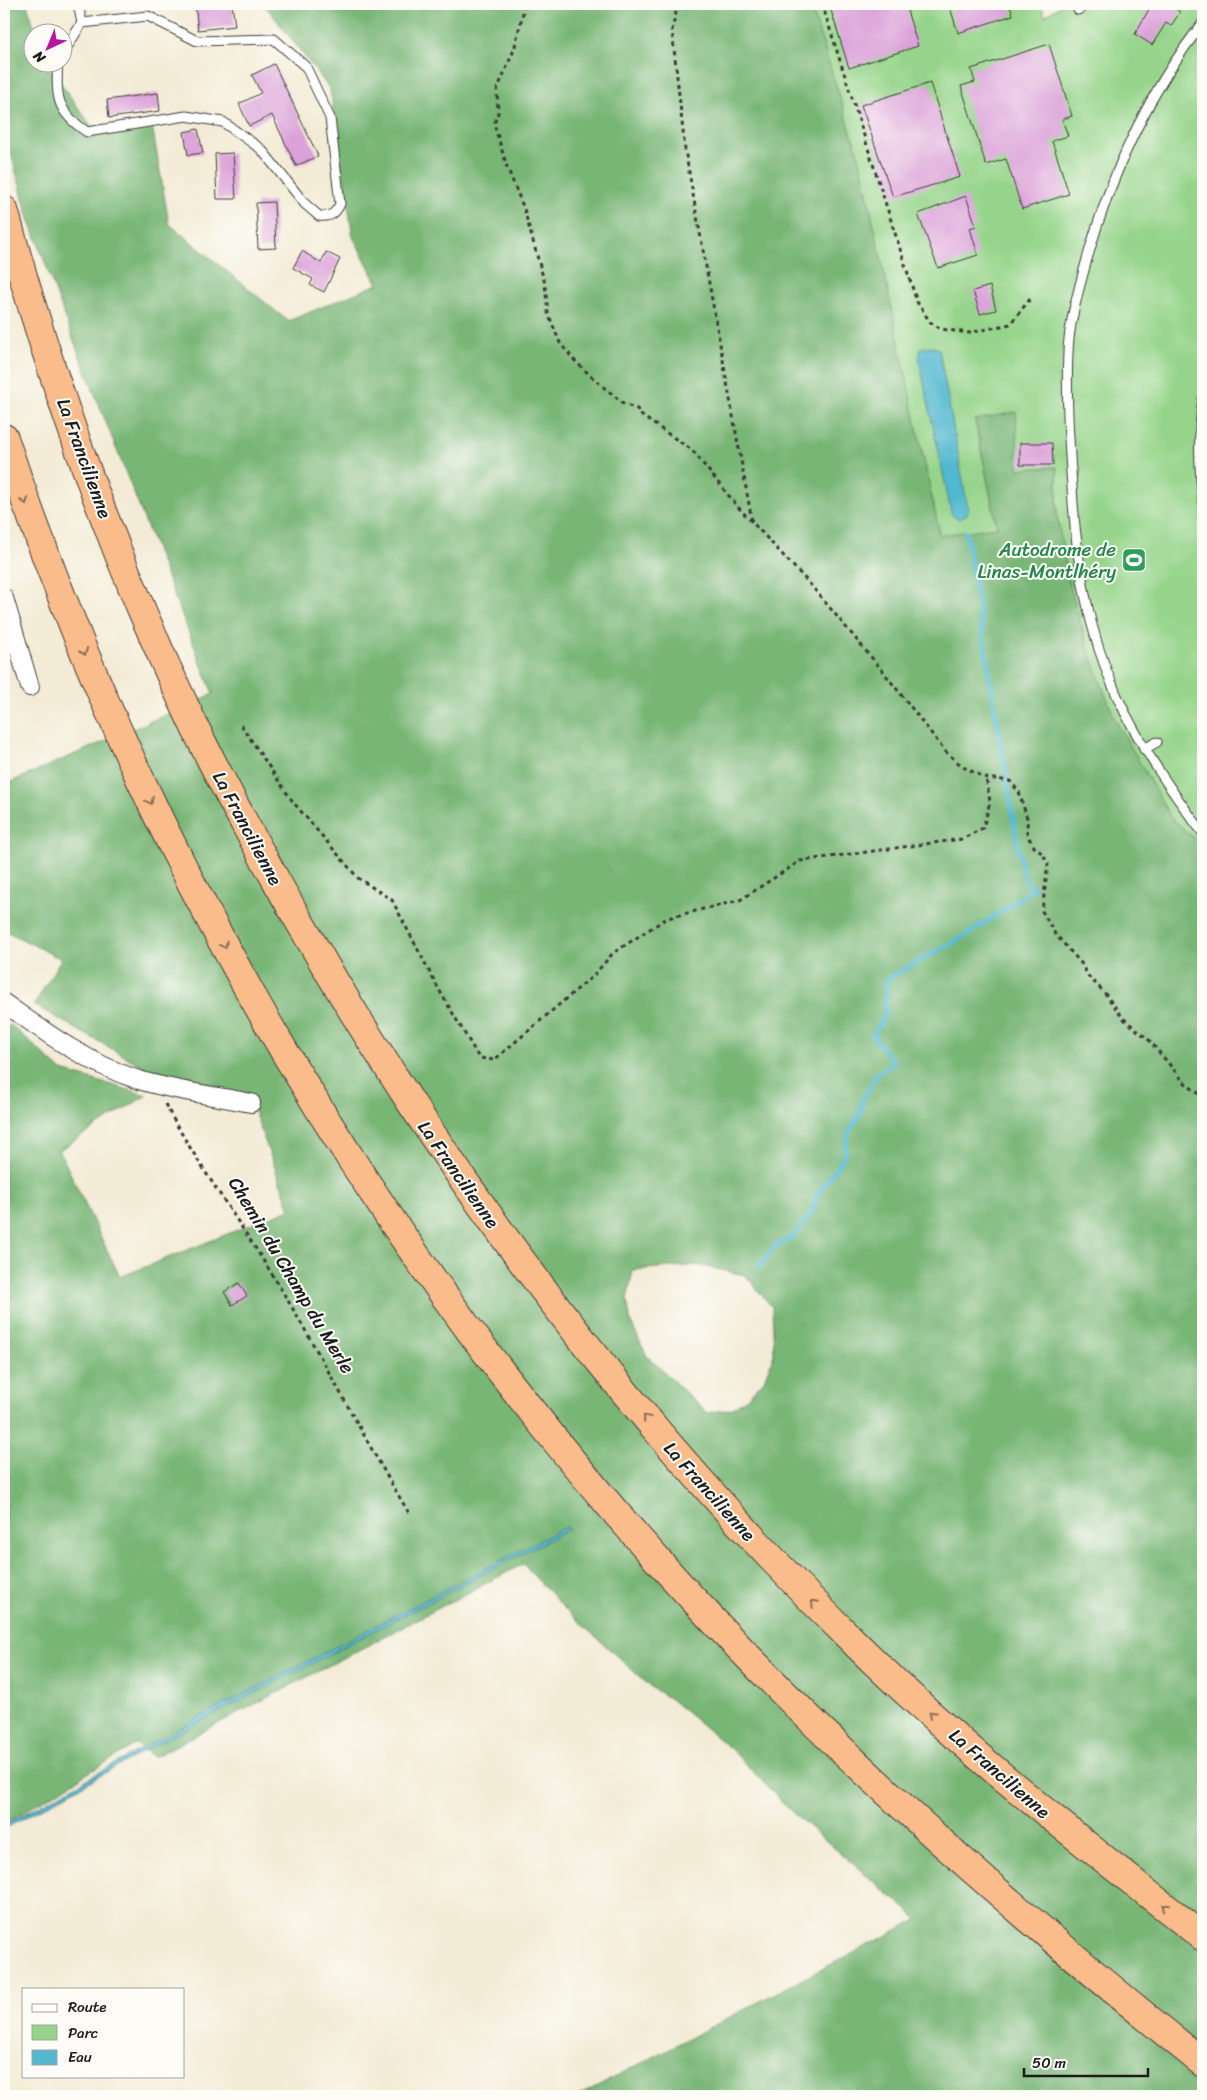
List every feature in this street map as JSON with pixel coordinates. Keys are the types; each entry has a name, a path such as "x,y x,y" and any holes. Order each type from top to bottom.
{"highway":[{"name":"La Francilienne","path":"4,210 46,349 82,455 148,623 189,714 238,811 337,987 437,1144 505,1239 617,1384 706,1489 804,1593 862,1651 1019,1791 1203,1938"},
{"path":"4,438 42,545 85,655 123,745 169,839 216,929 318,1107 370,1189 439,1288 596,1489 695,1601 799,1708 905,1809 1022,1914 1203,2063"}],"street":[{"path":"4,598 30,687"},
{"path":"4,1003 69,1047 94,1061 136,1079 251,1103"}],"lane":[{"path":"72,38 82,23 78,4"},
{"path":"1078,10 1087,4"},
{"path":"57,72 56,90 68,119 87,132 186,116 223,122 261,149 305,204 319,216 327,217 338,209 340,204 330,118 306,67 274,39 197,41 148,16 82,23"},
{"path":"1203,23 1183,48 1155,92 1134,132 1109,191 1093,237 1080,288 1068,351 1069,445 1074,517 1081,582 1093,633 1116,694 1144,749 1175,796 1203,833"},
{"path":"1203,399 1200,478 1203,501"},
{"path":"1144,749 1157,742"}],"path":[{"path":"525,4 514,50 497,90 498,113 494,124 507,167 524,209 544,284 548,313 560,344 574,360 624,404 636,409 642,416 692,450 752,522 809,583 882,670 945,751 963,767 986,778 1010,781 1019,792 1028,821 1026,829 1029,838 1035,848 1043,854 1048,864 1042,911 1055,934 1081,963 1087,974 1103,991 1124,1019 1149,1040 1184,1082 1203,1097"},
{"path":"678,4 672,30 685,150 752,522"},
{"path":"822,4 917,302 930,322 940,329 969,333 1010,324 1030,300"},
{"path":"241,725 293,802 351,870 358,878 392,900 438,988 479,1058 494,1060 594,975 613,953 666,918 740,900 800,861 962,839 983,828 990,802 986,778"},
{"name":"Chemin du Champ du Merle","path":"155,1083 209,1179 270,1270 409,1513"}],"green space":[{"path":"4,4 27,4 33,22 22,22 22,72 53,72 96,132 152,125 169,224 288,321 378,284 353,237 330,89 264,4 810,4 860,160 940,535 997,527 975,420 1016,412 1018,469 1057,467 1057,515 1069,584 1089,651 1114,717 1171,818 1203,846 1203,2096 578,2096 918,1919 792,1812 732,1750 670,1699 652,1688 564,1608 523,1564 154,1757 136,1744 4,1824 4,1027 11,1025 62,1071 147,1095 59,1150 120,1277 290,1209 251,1103 151,1071 34,1005 61,959 4,930 4,785 213,694 68,326 27,213 4,127","holes":["698,1265 745,1275 772,1307 774,1354 764,1380 747,1398 731,1409 707,1413 647,1356 631,1323 627,1300 633,1270"]},
{"name":"Autodrome de Linas-Montlhéry","path":"810,4 1041,4 1045,16 1063,4 1203,4 1203,1086 1114,717 1089,651 1069,584 1057,515 1057,467 1018,469 975,421 997,527 940,536 860,160"}],"water":[{"path":"931,346 939,349 968,509 967,514 960,519 954,517 951,512 919,359 921,348"},
{"path":"567,1526 569,1529 157,1744 4,1829 4,1825 183,1726"}],"building":[{"path":"195,4 232,4 235,26 198,30"},
{"path":"829,4 905,4 918,46 849,68"},
{"path":"949,4 1009,4 1013,15 958,33"},
{"path":"1152,4 1178,4 1175,8 1180,12 1171,26 1166,23 1152,45 1135,34"},
{"path":"1049,44 1072,116 1062,119 1068,136 1052,141 1069,194 1022,209 1006,159 986,165 961,86 975,82 971,69"},
{"path":"274,64 318,156 296,166 272,115 249,126 239,104 261,93 252,75"},
{"path":"930,83 960,177 893,197 861,105"},
{"path":"158,93 160,111 109,118 107,100"},
{"path":"198,129 203,153 188,155 184,132"},
{"path":"233,153 236,199 217,199 215,154"},
{"path":"966,196 976,226 970,228 978,255 938,268 918,214"},
{"path":"274,202 276,248 258,249 256,203"},
{"path":"302,251 321,263 326,252 340,259 324,292 310,285 313,279 293,268"},
{"path":"990,286 996,310 980,314 973,291"},
{"path":"1020,443 1052,443 1053,465 1020,465"},
{"path":"239,1283 247,1296 232,1305 224,1292"}],"waterway":[{"path":"759,1267 774,1247 792,1237 813,1211 816,1197 844,1157 847,1136 861,1112 862,1101 878,1073 894,1063 873,1036 885,1014 887,979 970,933 1034,889 1025,879 1019,853 966,532"}],"place":[{"name":"Autodrome de Linas-Montlhéry","path":"1134,560"}]}
